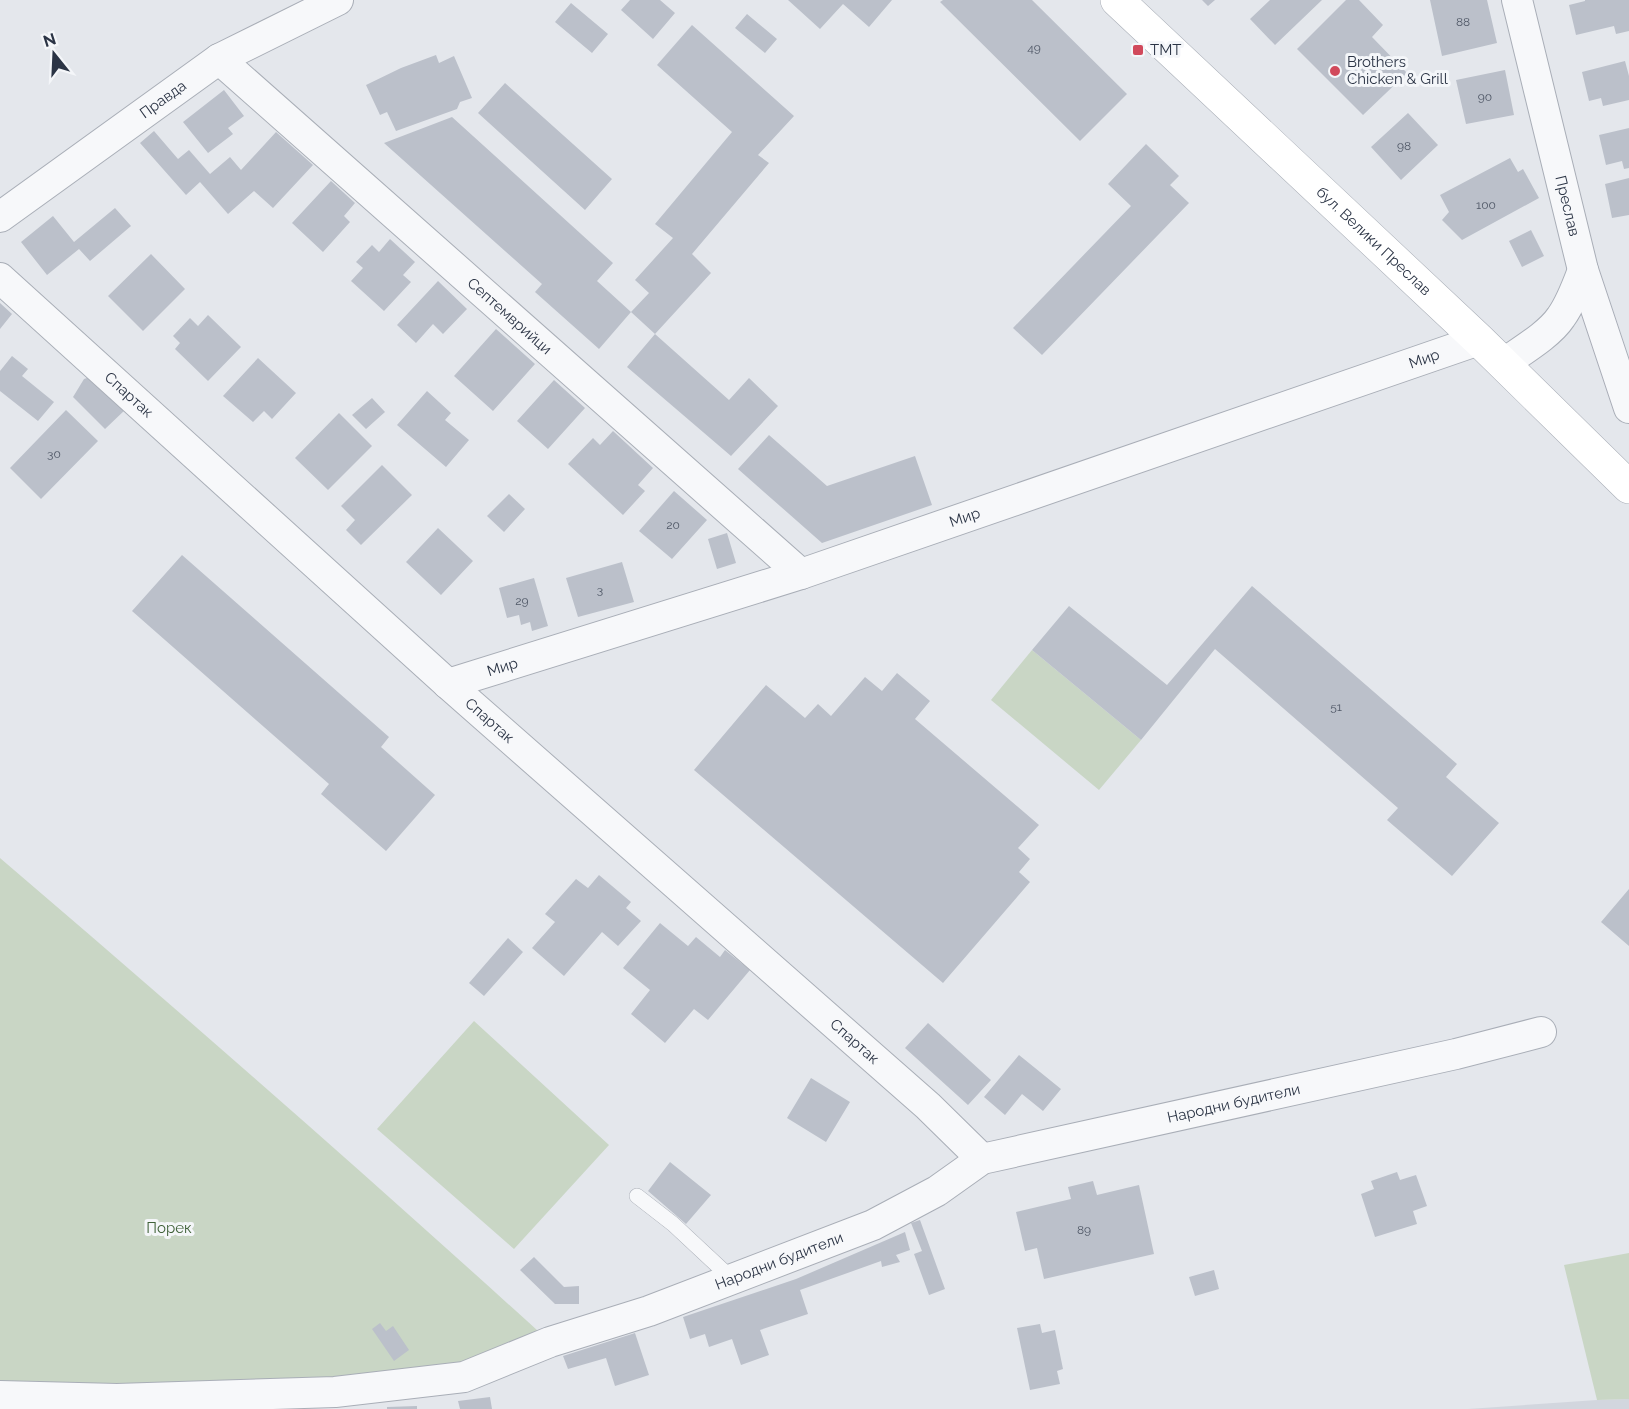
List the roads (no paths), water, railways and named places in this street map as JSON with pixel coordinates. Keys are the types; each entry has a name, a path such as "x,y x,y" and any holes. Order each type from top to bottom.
{"main road":[{"name":"бул. Велики Преслав","path":"1117,0 1479,340 1629,487"}],"street":[{"name":"Правда","path":"0,217 219,59 338,0"},
{"name":"Преслав","path":"1517,0 1583,270 1629,408"},
{"name":"Септемврийци","path":"219,59 801,574"},
{"path":"1503,364 1561,318 1575,292 1583,270"},
{"name":"Спартак","path":"0,278 448,684 928,1106 982,1159"},
{"name":"Мир","path":"448,684 801,574 1479,340"},
{"name":"Народни будители","path":"0,1396 333,1401 464,1377 550,1342 649,1311 873,1225 937,1191 982,1159 1456,1054 1542,1032"}],"lane":[{"path":"637,1196 673,1224 732,1279"}],"place":[{"name":"ТМТ","path":"1138,50"},
{"name":"Brothers Chicken & Grill","path":"1335,71"}],"park label":[{"name":"Порек","path":"169,1228"}]}
